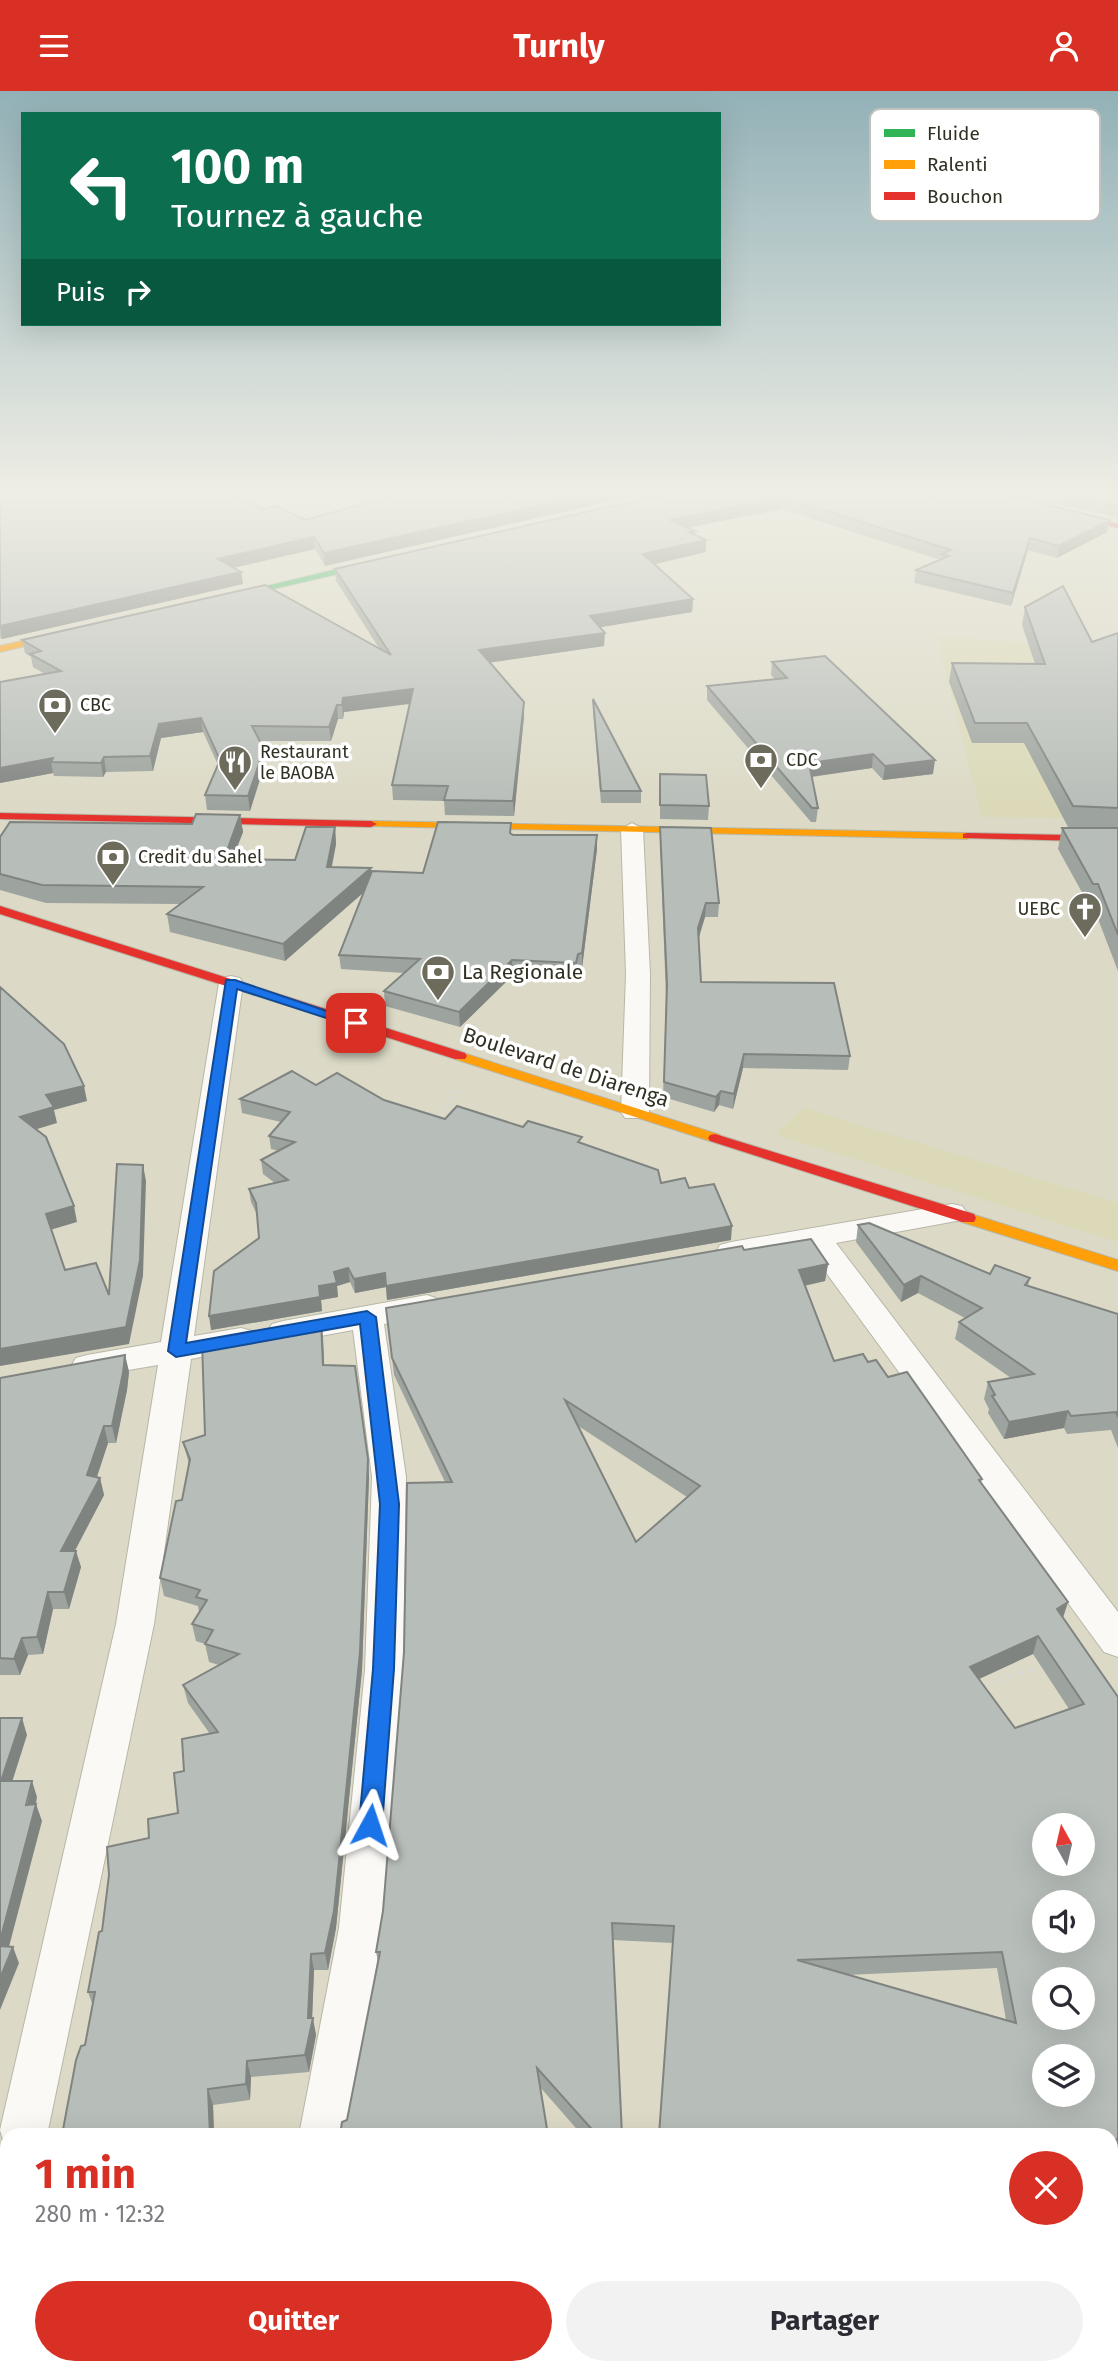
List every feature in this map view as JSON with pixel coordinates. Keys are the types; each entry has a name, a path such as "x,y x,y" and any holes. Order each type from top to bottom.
{"main road":[{"path":"202,603 226,598"},
{"path":"0,649 94,627"},
{"path":"0,816 1118,839"},
{"name":"Boulevard de Diarenga","path":"0,910 1118,1266"}],"street":[{"path":"632,829 638,974 635,1112"},
{"path":"25,2128 135,1624 231,983"},
{"path":"707,1257 953,1213"},
{"path":"816,1237 1118,1641"},
{"path":"54,1372 460,1300"},
{"path":"324,2128 361,1928 384,1669 389,1477 367,1317"}],"path":[{"path":"432,1125 481,1062"},
{"path":"967,1693 1052,1662"}],"shaded area":[{"path":"937,637 1118,648 1118,819 982,817"},
{"path":"804,1108 1118,1203 1118,1242 774,1134"}],"building":[{"path":"0,598 127,598 0,626"},
{"path":"210,598 288,598 391,655 354,598 693,599 590,616 605,633 479,650 524,702 513,801 444,800 448,786 392,785 413,689 343,698 342,705 337,705 329,727 252,726 264,749 248,796 205,795 220,760 201,718 159,724 150,756 104,757 101,763 51,762 53,758 0,768 0,682 61,671 30,654 41,651 22,640"},
{"path":"1042,598 1069,598 1092,642 1118,633 1118,808 1073,806 1027,723 975,723 952,663 1045,664 1025,607"},
{"path":"825,656 935,760 885,766 873,754 809,763 818,808 812,808 707,686 787,678 772,662"},
{"path":"593,699 641,791 601,791"},
{"path":"660,774 706,775 709,806 660,805"},
{"path":"196,814 240,815 224,859 295,860 306,827 335,827 327,867 371,868 283,944 167,914 203,887 42,885 0,874 0,837 10,822 192,824"},
{"path":"438,822 511,823 510,833 513,835 597,835 582,953 578,954 576,963 512,960 459,1012 384,991 420,959 339,955 372,871 423,873"},
{"path":"660,827 711,828 719,903 706,903 698,928 701,982 834,983 850,1056 744,1054 734,1094 721,1091 716,1097 664,1082 667,984"},
{"path":"1062,828 1118,828 1118,935 1098,884 1093,884"},
{"path":"0,987 64,1044 84,1086 46,1095 54,1107 20,1117 46,1137 74,1206 46,1214 65,1270 96,1263 109,1295 117,1164 143,1165 140,1260 126,1327 0,1349"},
{"path":"292,1071 316,1085 337,1073 384,1100 445,1119 457,1106 523,1127 528,1121 582,1137 578,1142 658,1170 661,1183 685,1178 689,1188 714,1184 732,1226 386,1286 385,1273 354,1279 348,1268 334,1272 337,1283 319,1286 320,1297 209,1316 214,1271 259,1238 256,1203 249,1189 288,1180 261,1160 295,1142 269,1136 290,1112 240,1099"},
{"path":"869,1223 990,1274 995,1265 1030,1278 1025,1285 1118,1314 1118,1417 1116,1412 1071,1416 1068,1411 1009,1422 992,1396 995,1395 988,1382 1034,1374 959,1322 982,1308 921,1276 904,1285 858,1225"},
{"path":"811,1239 828,1264 799,1270 834,1361 863,1354 868,1362 876,1360 888,1377 907,1372 982,1479 979,1480 1068,1602 1057,1609 1118,1697 1118,2128 660,2128 674,1926 612,1923 622,2128 591,2128 537,2068 547,2128 341,2128 342,2122 347,2120 380,1952 376,1952 383,1911 404,1652 407,1483 452,1482 392,1358 386,1308 742,1246 744,1250","holes":["565,1400 700,1486 636,1542","1038,1636 1084,1704 1015,1728 970,1667","1002,1952 1016,2023 797,1960"]},
{"path":"321,1320 323,1365 355,1366 368,1459 360,1652 334,1911 325,1953 311,1954 308,2018 313,2018 305,2055 247,2061 246,2084 208,2089 210,2128 63,2128 76,2060 81,2046 85,2045 95,1992 88,1992 99,1932 102,1931 109,1875 107,1847 149,1838 148,1819 178,1813 174,1773 184,1771 182,1739 218,1732 183,1685 239,1654 205,1644 213,1630 192,1624 207,1600 196,1597 200,1590 160,1578 176,1501 182,1500 190,1459 183,1442 205,1435 202,1341"},
{"path":"125,1355 112,1426 104,1426 87,1475 100,1478 61,1551 76,1551 64,1592 48,1592 37,1637 22,1638 14,1659 0,1658 0,1378"},
{"path":"0,1718 22,1718 1,1781 32,1781 26,1805 36,1804 0,1941"},
{"path":"0,1946 13,1947 0,1978"}],"traffic: fast":[{"path":"217,599 223,598"}],"traffic: slow":[{"path":"0,649 73,632"},
{"path":"371,824 967,836"},
{"path":"460,1056 715,1138"},
{"path":"968,1218 1118,1266"}],"traffic: jam":[{"path":"0,816 371,824"},
{"path":"967,836 1118,839"},
{"path":"0,910 460,1056"},
{"path":"715,1138 968,1218"}],"place":[{"name":"CBC","path":"55,735"},
{"name":"CDC","path":"761,790"},
{"name":"Restaurant le BAOBA","path":"235,792"},
{"name":"Credit du Sahel","path":"113,887"},
{"name":"UEBC","path":"1085,939"},
{"name":"La Regionale","path":"438,1002"}],"route":[{"path":"356,1023 231,983 214,1111 176,1351 367,1317 389,1477 390,1504 384,1669 370,1825"}]}
